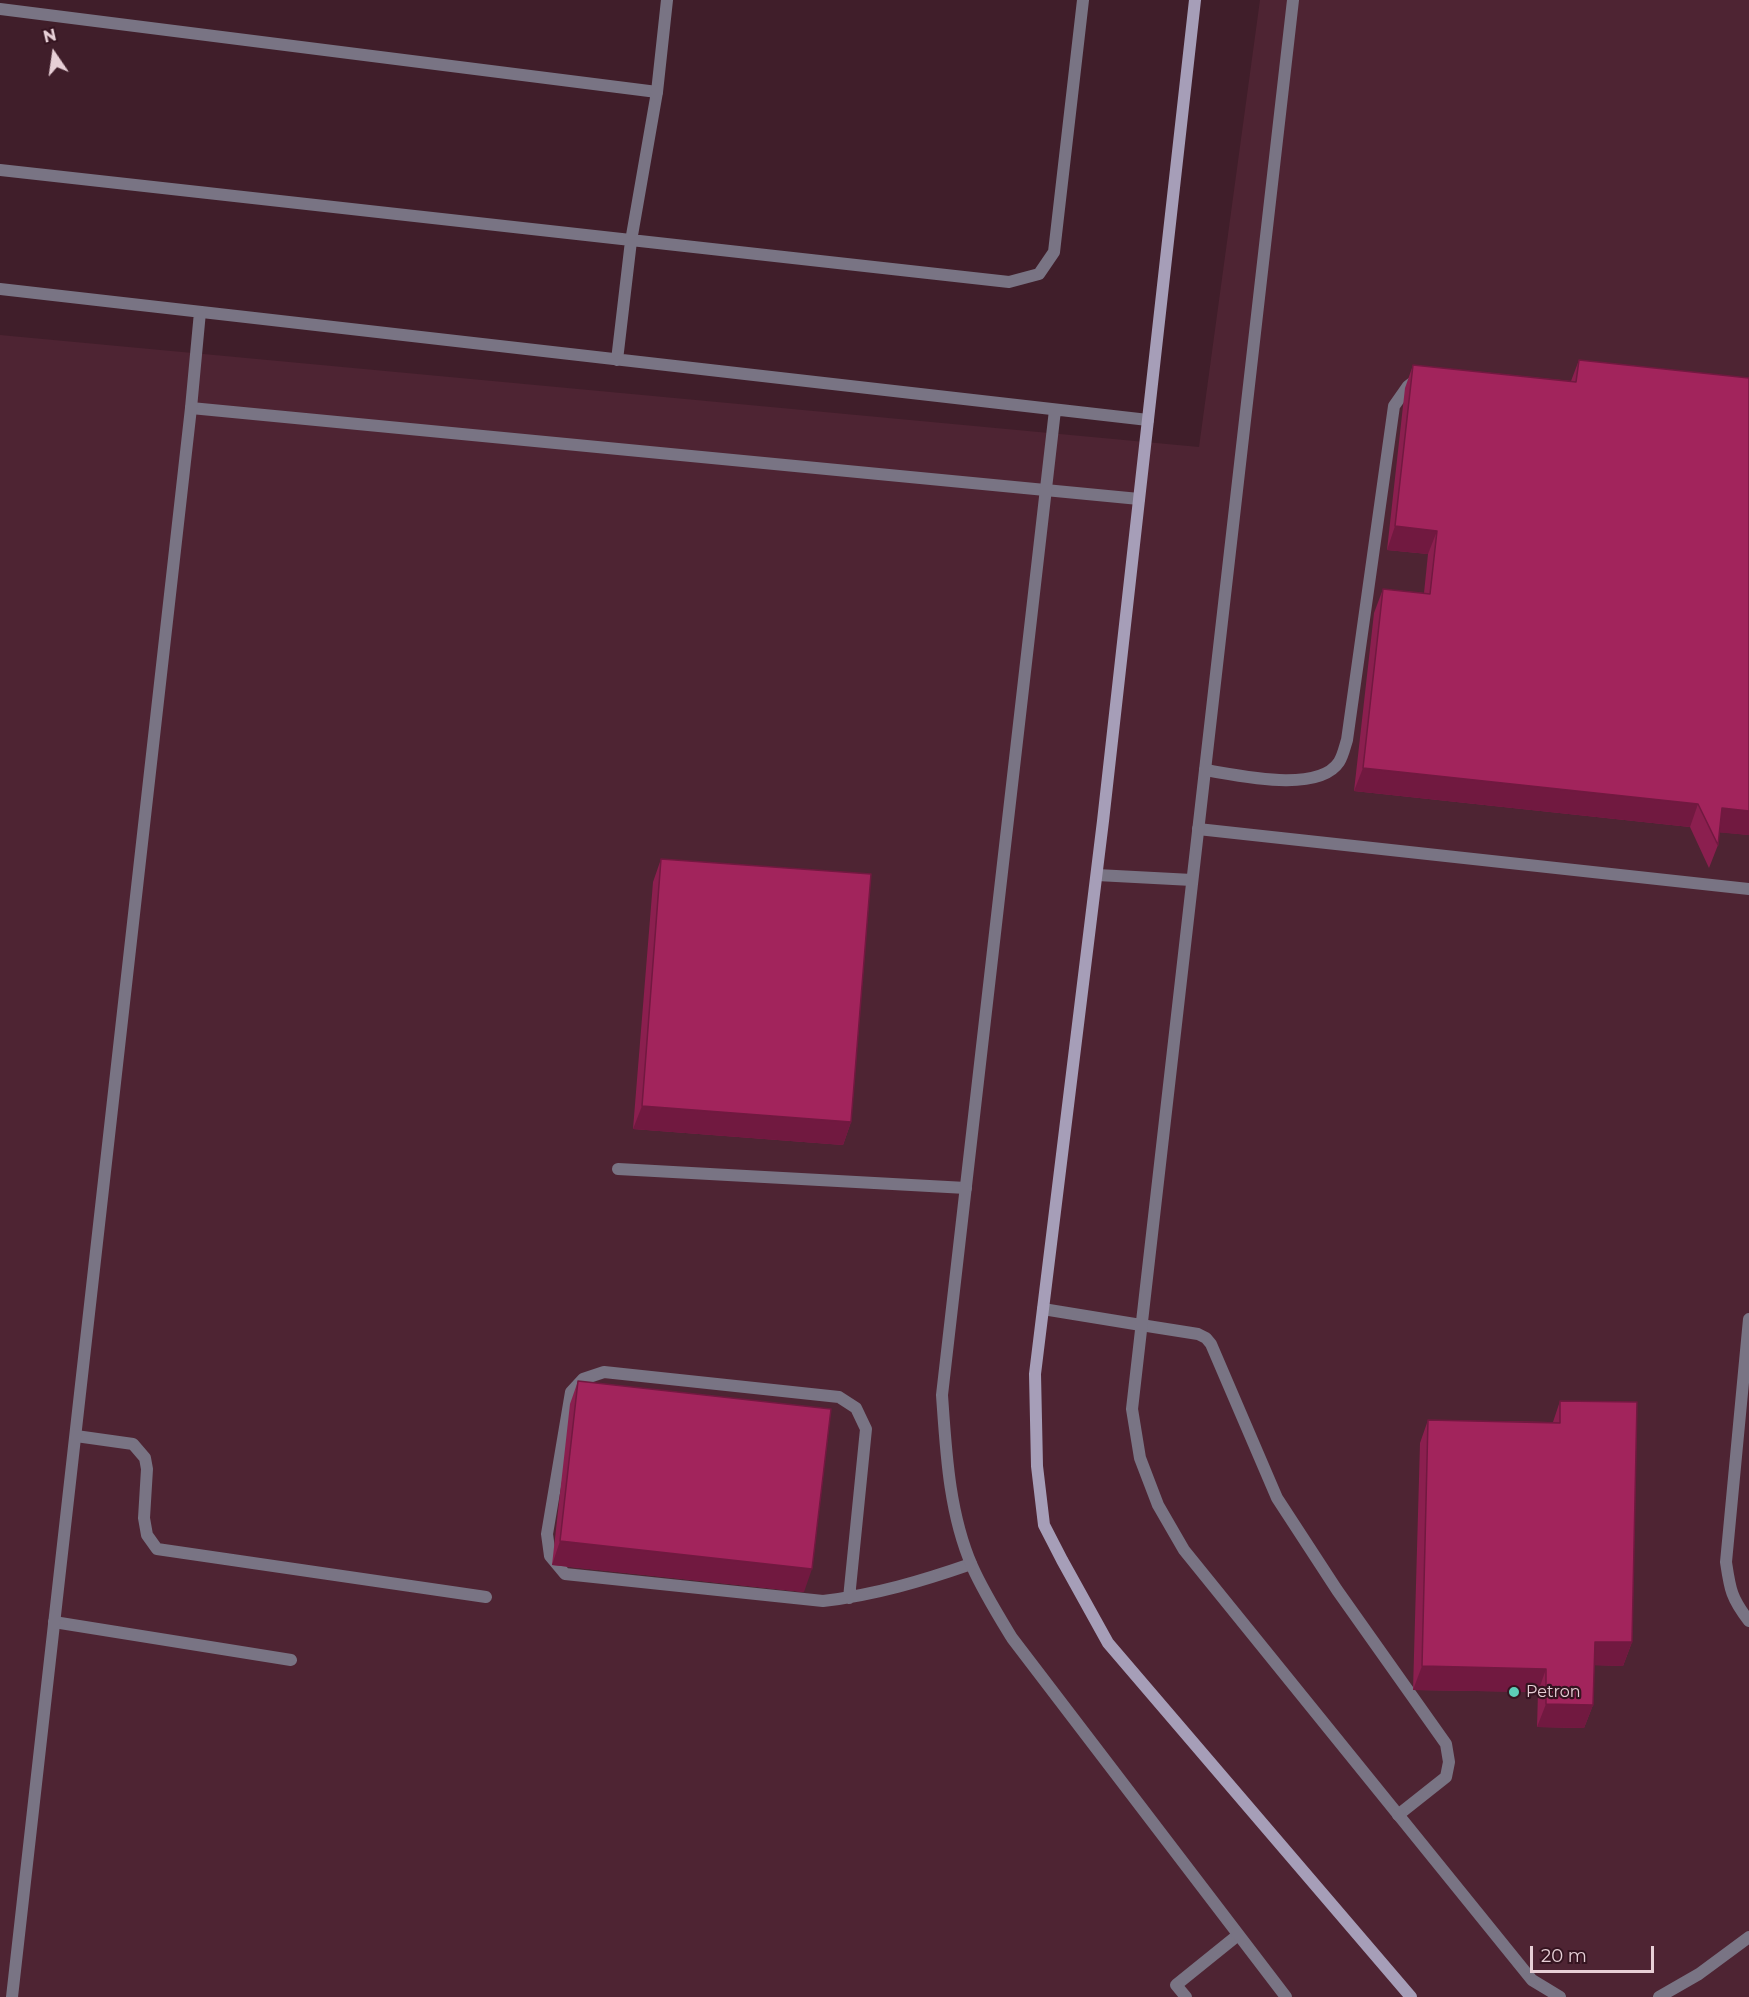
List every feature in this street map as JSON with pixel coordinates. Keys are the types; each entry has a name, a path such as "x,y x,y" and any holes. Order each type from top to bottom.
{"street":[{"path":"617,360 631,241 657,92 667,0"},
{"path":"0,170 1009,282 1039,274 1054,252 1083,0"},
{"path":"1195,0 1097,875 1035,1374 1037,1466 1044,1525 1108,1642 1411,1997"},
{"path":"1293,0 1132,1408 1140,1458 1158,1505 1184,1550 1532,1980 1560,1997"},
{"path":"0,9 657,92"},
{"path":"0,290 1148,420"},
{"path":"12,1997 200,312"},
{"path":"1205,770 1287,781 1324,776 1339,762 1347,740 1394,406 1418,378 1430,378"},
{"path":"191,408 1139,499"},
{"path":"1055,410 942,1395 946,1460 958,1523 971,1564 1012,1638 1286,1997"},
{"path":"1198,829 1749,889"},
{"path":"1097,875 1192,880"},
{"path":"618,1169 966,1188"},
{"path":"1043,1309 1198,1334 1211,1344 1277,1498 1337,1590 1446,1744 1449,1762 1446,1777 1398,1815"},
{"path":"1749,1319 1726,1562 1736,1605 1749,1621"},
{"path":"849,1598 866,1429 856,1408 839,1397 604,1372 583,1378 571,1392 547,1534 550,1556 565,1574 823,1601 849,1598 918,1582 971,1564"},
{"path":"76,1436 133,1443 144,1458 147,1469 144,1518 147,1534 157,1549 486,1598"},
{"path":"54,1622 291,1660"},
{"path":"1186,1997 1176,1985 1238,1935"},
{"path":"1659,1997 1700,1974 1749,1937"}],"shaded area":[{"path":"1260,0 1749,0 1749,1997 0,1997 0,335 1199,447"}],"building":[{"path":"1579,360 1749,378 1749,811 1722,808 1718,845 1698,804 1363,768 1383,589 1430,594 1437,531 1395,526 1413,365 1576,382"},
{"path":"661,859 871,874 851,1122 642,1106"},
{"path":"578,1381 831,1409 812,1569 560,1541"},
{"path":"1560,1401 1637,1402 1632,1642 1595,1642 1593,1705 1546,1704 1546,1669 1422,1666 1428,1420 1560,1423"}],"place":[{"name":"Petron","path":"1514,1692"}]}
